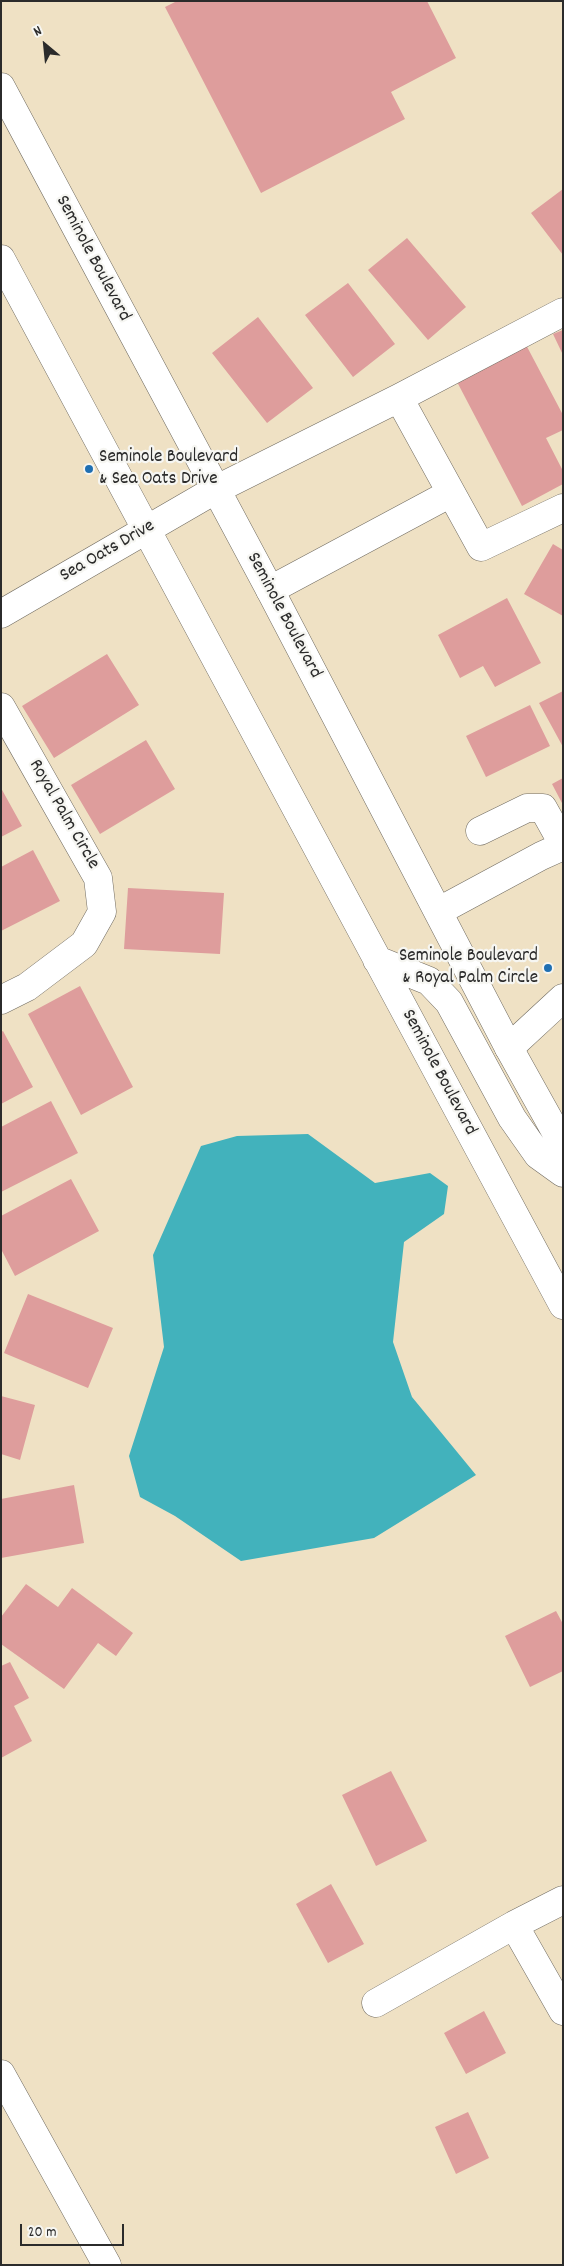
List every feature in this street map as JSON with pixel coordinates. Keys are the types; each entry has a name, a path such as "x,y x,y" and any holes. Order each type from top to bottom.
{"main road":[{"name":"Seminole Boulevard","path":"1,87 270,590 509,1048 563,1145"},
{"name":"Seminole Boulevard","path":"1,259 377,960 561,1298"},
{"name":"Sea Oats Drive","path":"1,614 215,490 399,398 563,312"},
{"path":"399,398 480,547 563,508"},
{"path":"270,590 451,493"},
{"name":"Royal Palm Circle","path":"1,707 98,878 102,912 84,944 27,987 1,1000"},
{"path":"439,911 563,845 543,808 527,808 480,831"},
{"path":"377,960 429,981 449,1002 512,1118 538,1154 563,1173"},
{"path":"509,1048 563,998"},
{"path":"376,2003 514,1925 563,1900"},
{"path":"514,1925 563,2011"},
{"path":"1,2074 107,2265"}],"water":[{"path":"308,1134 375,1183 430,1173 448,1186 444,1214 404,1242 393,1342 412,1397 476,1475 374,1538 241,1561 175,1516 140,1497 129,1456 164,1347 153,1255 201,1146 237,1136"}],"building":[{"path":"177,1 427,1 456,58 391,92 405,119 261,193 165,7"},
{"path":"563,189 563,255 531,213"},
{"path":"407,238 466,307 428,340 368,270"},
{"path":"348,283 395,344 353,377 305,315"},
{"path":"258,317 313,388 267,423 212,353"},
{"path":"563,330 563,355 553,334"},
{"path":"524,341 563,415 563,430 546,438 563,471 563,484 522,506 455,378"},
{"path":"553,544 563,550 563,616 524,594"},
{"path":"507,598 541,663 495,687 483,666 460,678 438,635"},
{"path":"107,654 139,705 54,758 22,706"},
{"path":"563,691 563,747 539,703"},
{"path":"530,705 550,746 486,777 466,736"},
{"path":"146,740 175,789 100,834 71,785"},
{"path":"563,778 563,805 552,784"},
{"path":"1,788 22,826 1,837"},
{"path":"33,850 60,901 1,931 1,867"},
{"path":"128,888 224,893 220,954 124,949"},
{"path":"80,986 133,1087 81,1115 28,1014"},
{"path":"3,1031 33,1087 1,1104 1,1032"},
{"path":"51,1101 78,1153 1,1192 1,1127"},
{"path":"71,1179 99,1231 15,1276 1,1249 1,1216"},
{"path":"28,1294 113,1328 88,1388 4,1353"},
{"path":"1,1396 35,1405 20,1460 1,1454"},
{"path":"74,1485 84,1543 1,1558 1,1499"},
{"path":"26,1584 58,1607 72,1588 133,1633 116,1656 98,1643 64,1689 1,1644 1,1617"},
{"path":"556,1611 563,1624 563,1671 530,1687 505,1636"},
{"path":"10,1662 29,1698 14,1706 32,1741 1,1758 1,1666"},
{"path":"391,1771 427,1841 376,1866 342,1795"},
{"path":"331,1884 364,1944 328,1963 296,1904"},
{"path":"484,2011 506,2053 466,2074 444,2033"},
{"path":"468,2112 489,2158 456,2174 435,2127"}],"place":[{"name":"Seminole Boulevard & Sea Oats Drive","path":"89,469"},
{"name":"Seminole Boulevard & Royal Palm Circle","path":"548,968"}]}
